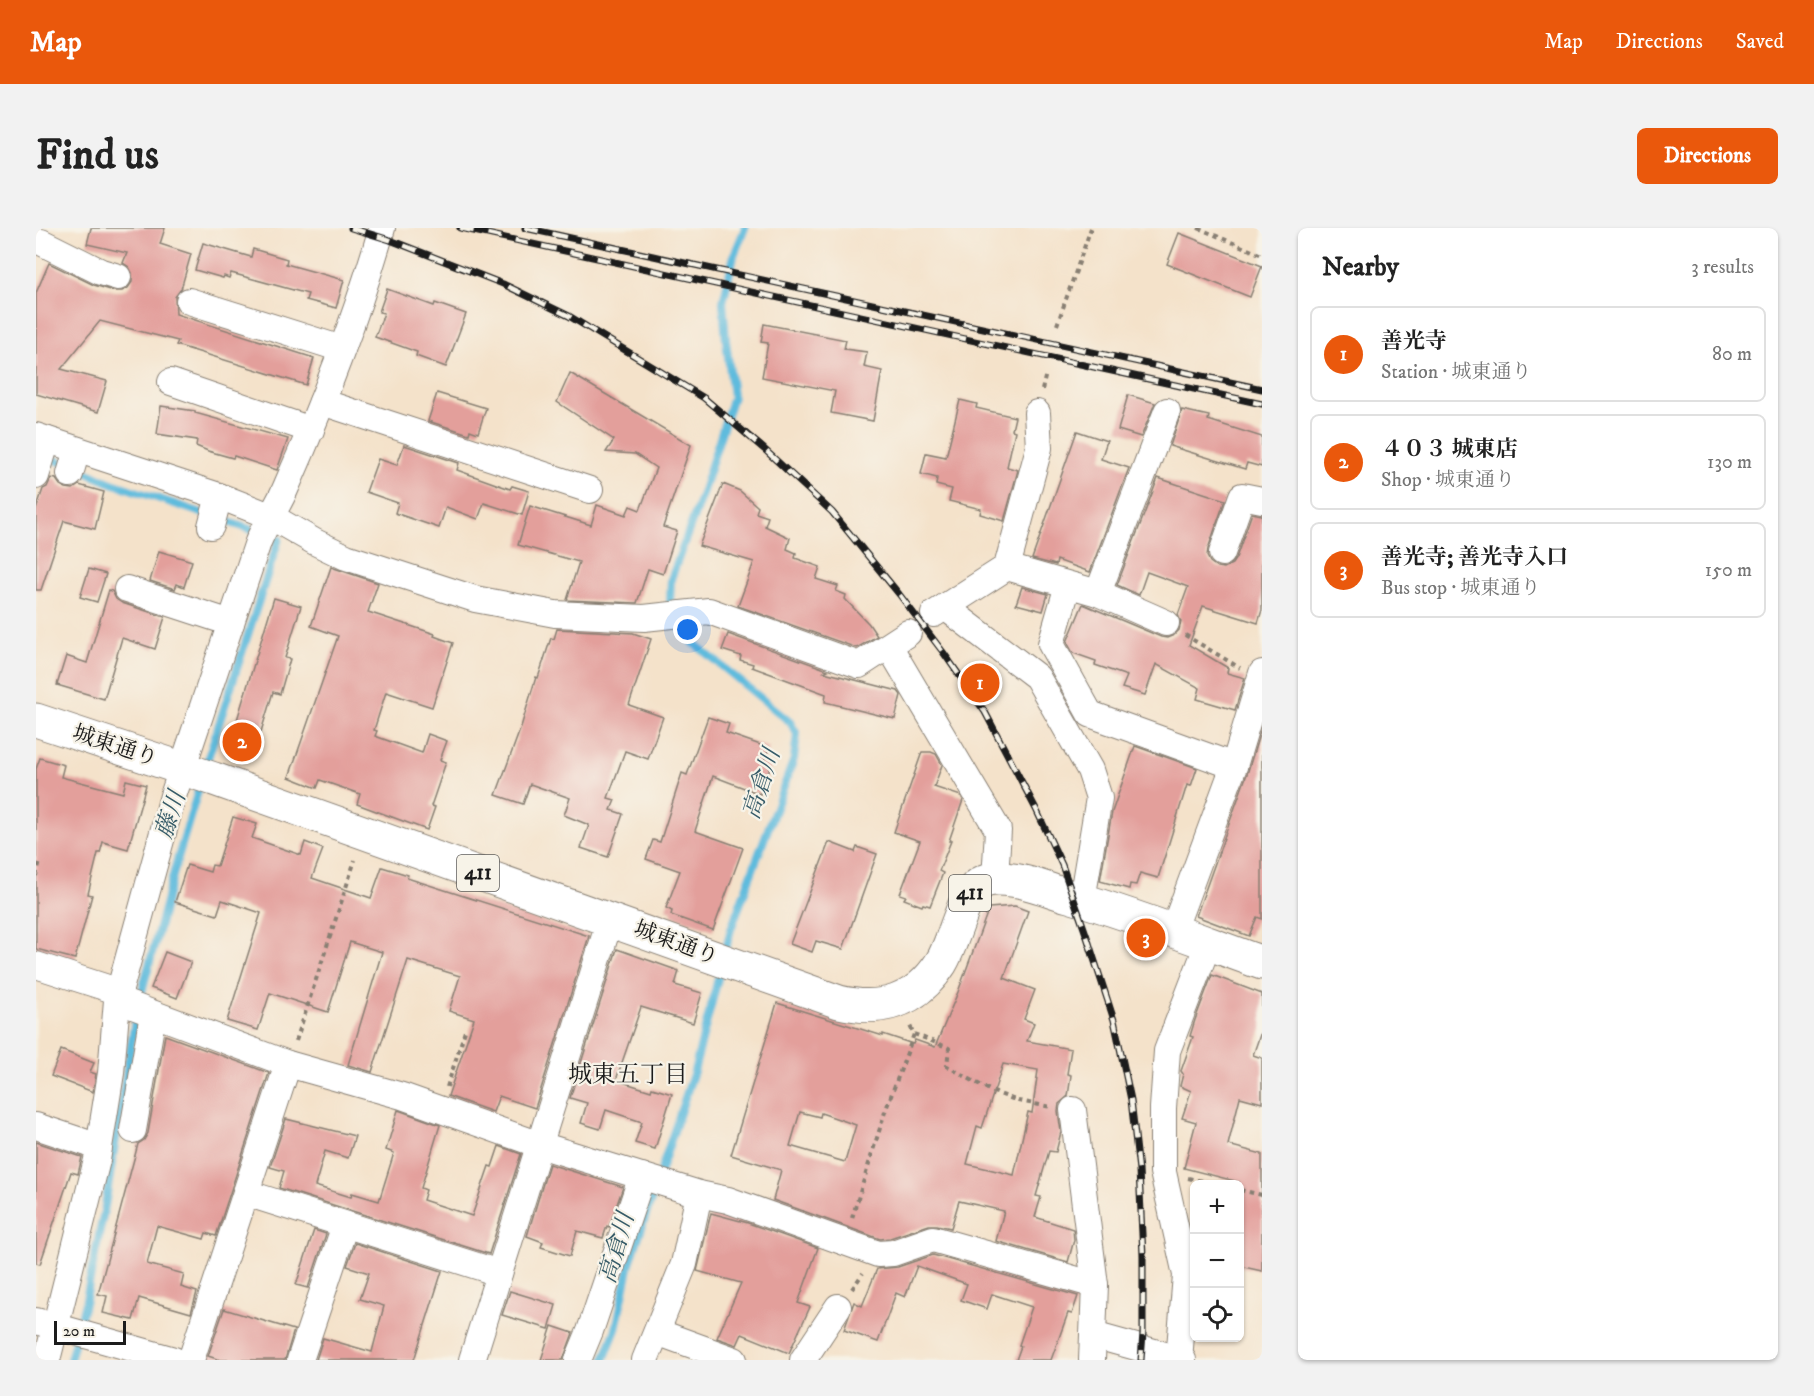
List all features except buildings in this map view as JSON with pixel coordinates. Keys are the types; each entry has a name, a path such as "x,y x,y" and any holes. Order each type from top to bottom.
{"highway":[{"name":"城東通り","path":"36,720 196,773 855,1006 878,1006 898,1002 915,992 941,962 969,895 978,885 995,879"},
{"name":"411","path":"995,879 1014,880 1082,900 1262,963"}],"street":[{"path":"47,1360 51,1326 99,1147 120,998 172,796 196,773 231,623 265,528 284,493 342,350 382,228"},
{"path":"41,240 101,272 118,277"},
{"path":"189,301 342,350"},
{"path":"171,382 311,430"},
{"path":"322,402 590,490"},
{"path":"1098,593 1167,411"},
{"path":"1037,413 1039,448 1007,567 940,610 1037,677 1090,770 1099,798 1082,900"},
{"path":"38,471 43,439 74,460 475,599 555,614 644,618 708,611 859,665 898,639 998,830 995,879"},
{"path":"1222,553 1242,496 1262,500"},
{"path":"1007,567 1098,593 1166,623"},
{"path":"1068,585 1051,644 1090,714 1234,766"},
{"path":"127,589 231,623"},
{"path":"1173,931 1234,766 1261,676"},
{"path":"472,1360 610,920"},
{"path":"1093,1335 1181,1360 1186,1275 1163,1172 1163,1108 1167,1051 1208,944"},
{"path":"36,965 120,998 153,1014 288,1064 402,1096 540,1145 699,1194 728,1200 878,1254 893,1253 933,1239 1095,1285"},
{"path":"134,1130 153,1014"},
{"path":"191,1360 288,1064"},
{"path":"1073,1110 1095,1285 1092,1360"},
{"path":"36,1126 99,1147"},
{"path":"578,1360 590,1331 642,1176"},
{"path":"246,1194 499,1273"},
{"path":"645,1360 684,1264 699,1194"},
{"path":"300,1360 345,1225"},
{"path":"809,1351 838,1307"},
{"path":"51,1326 174,1360"},
{"path":"657,1332 734,1360"}],"path":[{"path":"1056,324 1091,228"},
{"path":"1198,228 1262,255"},
{"path":"1166,623 1261,676"},
{"path":"288,1064 364,832"},
{"path":"36,876 40,861"},
{"path":"898,1002 914,1034 949,1048 947,1066 1018,1101 1073,1110"},
{"path":"440,1109 465,1031"},
{"path":"845,1242 885,1112 914,1034"},
{"path":"1244,1191 1262,1195"},
{"path":"838,1307 878,1254"}],"waterway":[{"name":"高倉川","path":"725,952 731,929 794,759 797,734 790,722 690,640 677,623 670,602 671,579 701,497 733,396 723,302 734,255 745,228"},
{"name":"藤川","path":"46,456 112,483 279,539 205,767"},
{"name":"藤川","path":"70,1360 86,1299 105,1206 136,1014 201,781"},
{"name":"高倉川","path":"604,1360 616,1329 630,1263 694,1071 721,967"}],"railway":[{"path":"351,228 390,240 503,284 569,316 704,398 764,449 832,512 899,594 985,712 1036,809 1062,865 1114,1020 1131,1100 1139,1170 1143,1256 1141,1360"},
{"path":"460,228 1262,404"},
{"path":"525,228 1262,389"}],"place":[{"name":"善光寺","path":"980,683"},
{"name":"４０３ 城東店","path":"242,742"},
{"name":"善光寺; 善光寺入口","path":"1146,938"}],"district":[{"name":"城東五丁目","path":"628,1075"}]}
